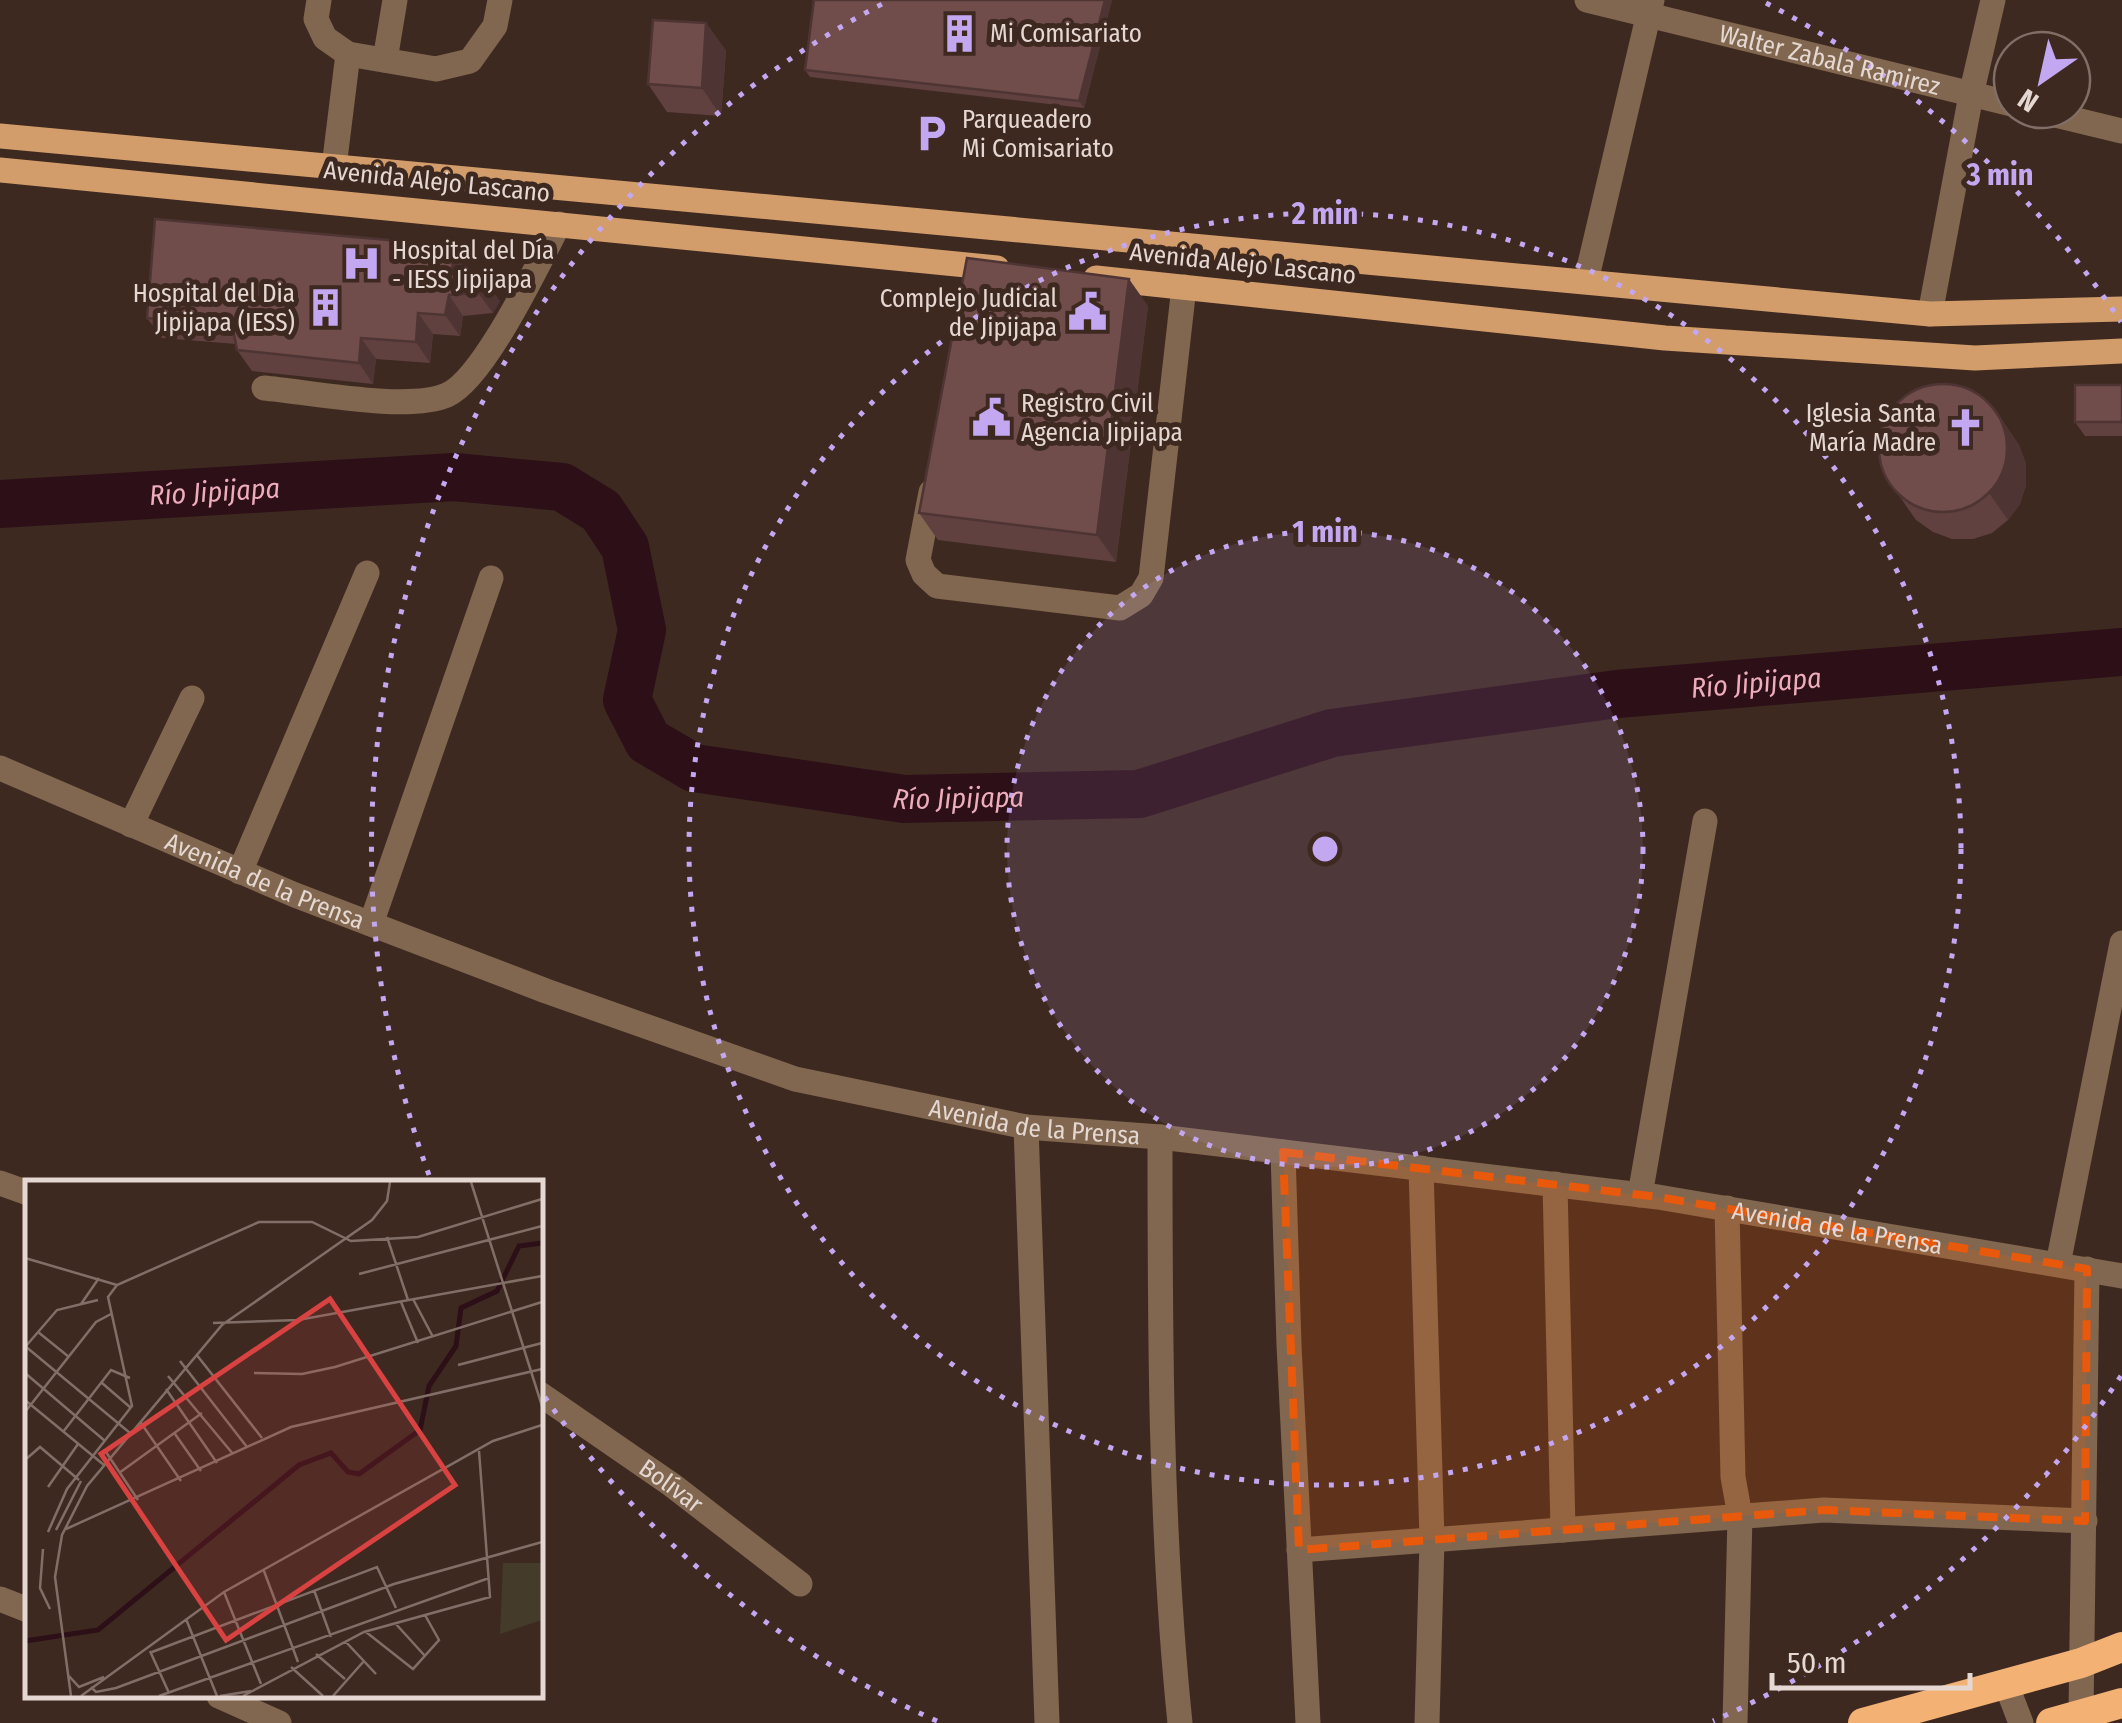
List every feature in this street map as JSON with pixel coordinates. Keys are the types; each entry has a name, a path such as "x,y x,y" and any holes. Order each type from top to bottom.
{"highway":[{"path":"1863,1723 2080,1663 2122,1647"},
{"path":"2066,1719 2122,1703"}],"main road":[{"name":"Avenida Alejo Lascano","path":"0,136 1930,314 2122,309"},
{"name":"Avenida Alejo Lascano","path":"0,170 559,224 971,276 1031,272"},
{"name":"Avenida Alejo Lascano","path":"1070,275 1666,338 1975,358 2122,350"}],"street":[{"path":"319,0 316,18 324,38 348,54 436,68 470,61 496,26 500,0"},
{"path":"385,60 396,0"},
{"name":"Walter Zabala Ramirez","path":"1587,0 1650,8 1992,100"},
{"path":"1930,314 1993,0"},
{"path":"1586,280 1650,8"},
{"path":"334,168 348,54"},
{"path":"2092,123 2122,130"},
{"path":"264,388 407,402 446,396 463,386 480,364 559,224"},
{"path":"936,462 918,560 924,574 937,586 1120,608 1141,595 1151,578 1184,286"},
{"path":"240,872 366,574"},
{"path":"371,924 491,578"},
{"path":"131,825 192,698"},
{"name":"Avenida de la Prensa","path":"0,768 371,924 795,1080 1026,1128 1160,1137 1640,1195 2122,1276"},
{"path":"1640,1195 1705,821"},
{"path":"2058,1264 2122,943"},
{"path":"1026,1128 1047,1723"},
{"path":"1160,1137 1160,1307 1170,1626 1180,1723"},
{"path":"1283,1152 1308,1723"},
{"path":"1422,1168 1432,1540 1427,1723"},
{"path":"0,1183 25,1192"},
{"path":"1555,1184 1563,1530"},
{"path":"1728,1208 1732,1477 1740,1516 1735,1723"},
{"path":"2066,1719 2080,1663 2087,1270"},
{"name":"Bolívar","path":"542,1395 672,1485 800,1584"},
{"path":"1299,1550 1824,1510 2085,1521"},
{"path":"0,1599 25,1609"},
{"path":"2006,1684 2021,1723"},
{"path":"223,1698 279,1723"}],"highlighted area":[{"path":"1283,1152 1658,1197 2087,1269 2085,1521 1824,1510 1299,1550"}],"building":[{"name":"Mi Comisariato","path":"814,0 1105,0 1079,101 805,70"},
{"path":"653,20 706,23 702,88 648,84"},
{"name":"Hospital del Dia Jipijapa (IESS)","path":"155,219 455,246 451,275 485,280 478,293 449,295 445,315 418,313 416,342 361,338 359,363 237,350 232,324 147,318"},
{"path":"967,258 1129,279 1097,535 919,513"},
{"path":"1943,384 1967,389 1988,403 2002,424 2007,448 2002,472 1988,493 1967,507 1943,512 1919,507 1898,493 1884,472 1879,448 1884,424 1898,403 1919,389"},
{"path":"2075,385 2122,385 2122,422 2075,422"}],"waterway":[{"name":"Río Jipijapa","path":"0,504 454,477 562,487 601,511 625,547 642,630 627,700 648,741 694,768 904,799 1139,794 1332,733 1617,694 2122,652"}],"place":[{"name":"Mi Comisariato","path":"960,33"},
{"name":"Parqueadero Mi Comisariato","path":"932,133"},
{"name":"Hospital del Día - IESS Jipijapa","path":"362,264"},
{"name":"Hospital del Dia Jipijapa (IESS)","path":"325,307"},
{"name":"Complejo Judicial de Jipijapa","path":"1087,312"},
{"name":"Registro Civil Agencia Jipijapa","path":"991,417"},
{"name":"Iglesia Santa María Madre","path":"1966,427"}]}
